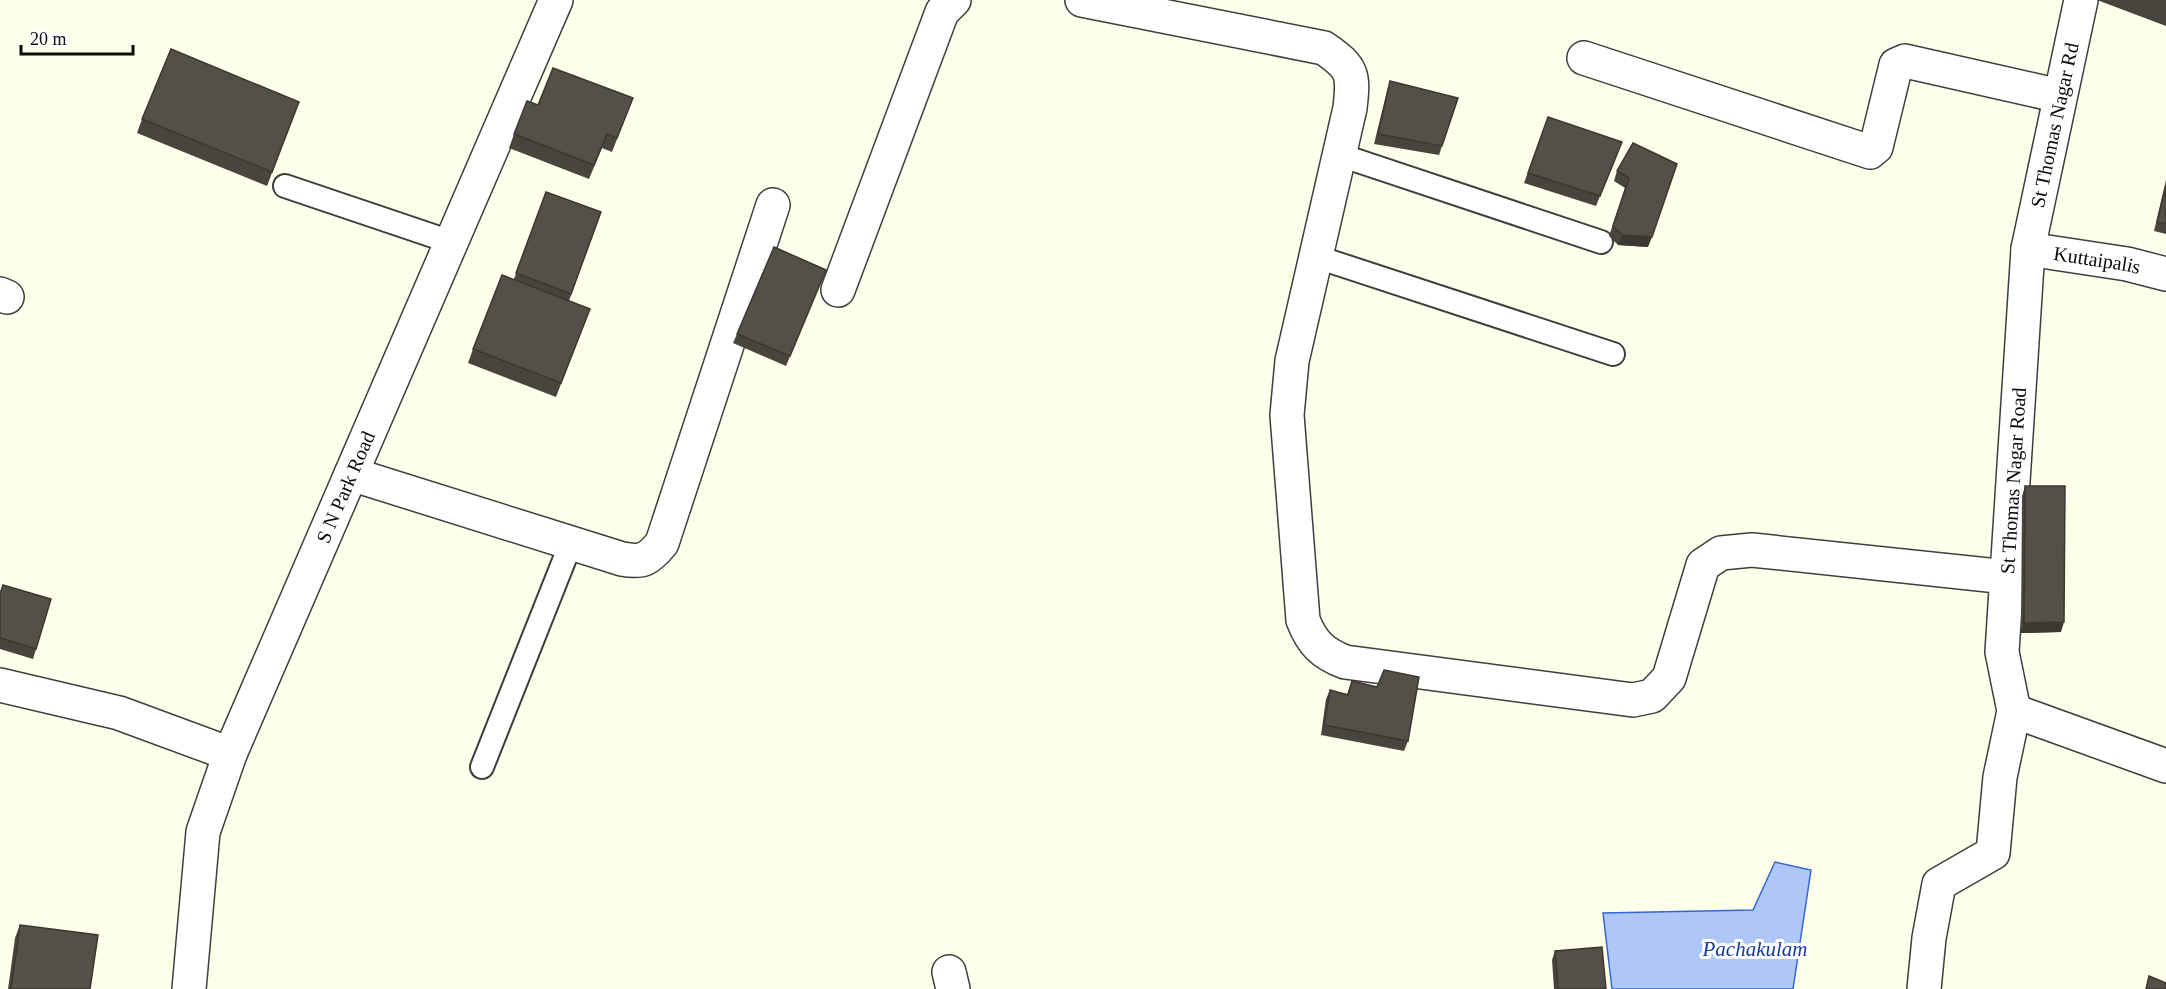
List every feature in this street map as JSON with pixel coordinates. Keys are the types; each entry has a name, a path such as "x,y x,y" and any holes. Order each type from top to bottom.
{"street":[{"path":"838,290 942,12 954,0"},
{"path":"1082,0 1130,4 1324,48 1342,60 1353,80 1340,155 1292,362 1287,415 1303,620 1310,639 1326,654 1345,662 1633,700 1652,696 1669,678 1703,565 1721,553 1752,550 2007,577"},
{"name":"St Thomas Nagar Rd","path":"2028,249 2081,0"},
{"name":"S N Park Road","path":"189,989 203,832 230,754 451,242 545,3"},
{"path":"1584,58 1870,152 1876,147 1896,65 1905,61 2060,96"},
{"path":"351,474 571,543 640,562 651,558 662,543 773,205"},
{"name":"Kuttaipalis","path":"2028,249 2127,264 2166,274"},
{"name":"St Thomas Nagar Road","path":"2014,711 2002,652 2028,249"},
{"path":"0,685 119,713 230,754"},
{"path":"1924,989 1929,938 1939,884 1993,853 2000,777 2014,711 2166,766"}],"lane":[{"path":"1340,155 1601,242"},
{"path":"285,186 451,242"},
{"path":"1317,256 1613,354"},
{"path":"482,767 571,543"}],"water":[{"name":"Pachakulam","path":"1775,862 1811,870 1793,989 1612,989 1603,913 1753,910"}],"building":[{"path":"171,49 299,102 272,172 142,119"},
{"path":"553,68 633,98 617,138 607,134 594,165 514,134 527,101 538,105"},
{"path":"1390,81 1458,98 1442,146 1378,134"},
{"path":"1548,117 1622,142 1600,196 1528,173"},
{"path":"1633,143 1677,164 1652,237 1622,235 1613,226 1629,178 1617,171"},
{"path":"2166,185 2166,224 2157,222"},
{"path":"546,192 601,212 571,294 516,273"},
{"path":"774,247 826,270 790,356 737,334"},
{"path":"502,275 590,309 561,383 473,349"},
{"path":"2025,486 2065,486 2064,622 2024,623"},
{"path":"3,585 51,599 36,649 0,638 0,594"},
{"path":"1384,670 1419,677 1408,741 1324,725 1330,690 1348,695 1352,681 1377,687"},
{"path":"20,925 98,935 90,989 11,989"},
{"path":"1602,947 1606,989 1558,989 1555,951"},
{"path":"2149,976 2166,983 2166,989 2146,989"}]}
